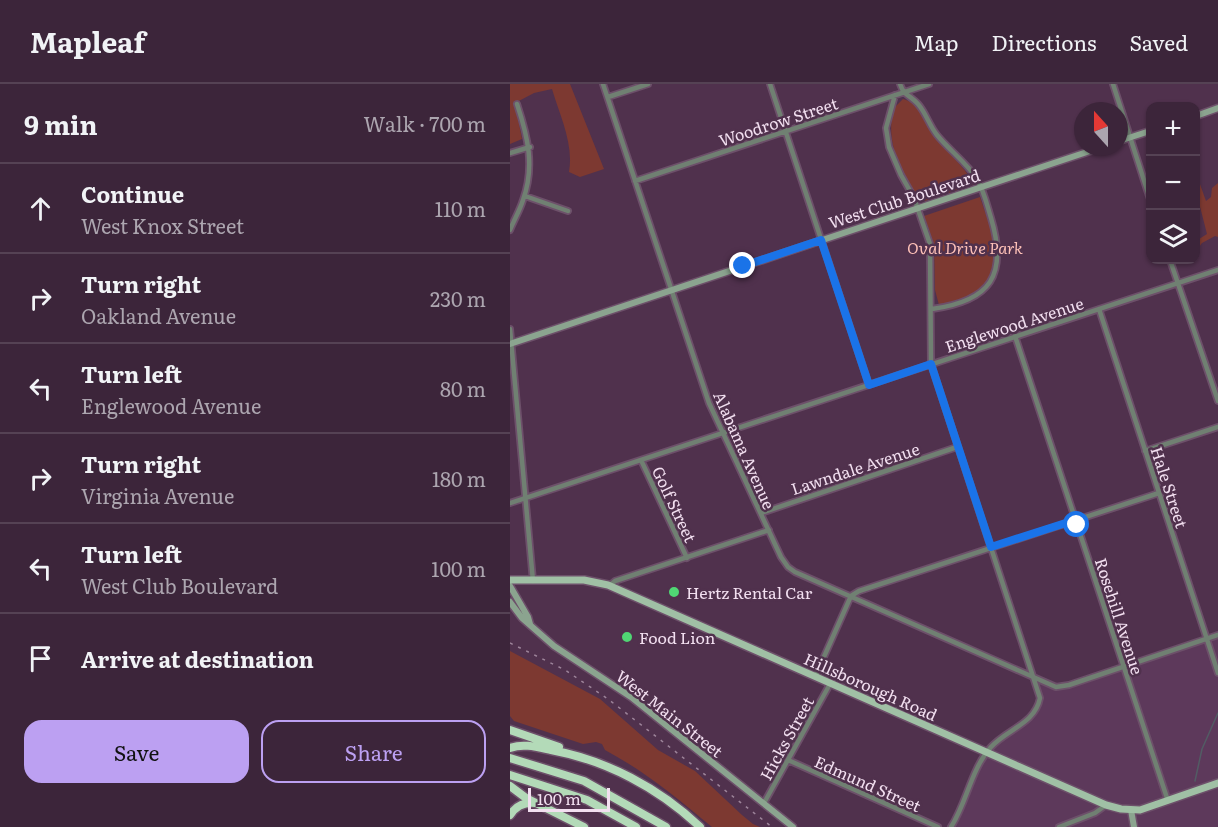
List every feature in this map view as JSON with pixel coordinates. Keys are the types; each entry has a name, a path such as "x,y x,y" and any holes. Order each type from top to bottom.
{"highway":[{"path":"510,730 568,749 613,769 673,804 700,827"},
{"path":"510,748 530,746 579,755"},
{"path":"514,759 584,781 666,827"},
{"path":"510,775 586,800 636,827"},
{"path":"510,786 526,798 584,827"},
{"path":"510,815 516,808 530,803 537,804"}],"main road":[{"name":"Hillsborough Road","path":"510,580 589,580 611,586 1106,805 1131,810 1145,808 1218,783"}],"street":[{"name":"Alabama Avenue","path":"603,84 709,403 781,557 791,570 1033,678 1059,687 1218,635"},
{"path":"608,97 648,84"},
{"path":"770,84 869,385"},
{"path":"900,84 903,93 920,106 933,130 976,178 998,243 998,253 990,281 978,296 946,307 932,309"},
{"name":"Woodrow Street","path":"635,181 929,84"},
{"path":"1113,84 1146,187"},
{"path":"895,95 888,116 886,134 893,160 918,208 930,244 931,364 1040,698 1035,712 1025,723 999,739 987,752 951,827"},
{"path":"510,230 525,196 530,164 530,147 518,104"},
{"path":"1200,115 1218,108"},
{"path":"1130,138 1146,132"},
{"path":"510,153 530,147"},
{"name":"West Club Boulevard","path":"511,343 1075,156"},
{"path":"525,196 568,211"},
{"path":"1171,264 1218,401"},
{"name":"Englewood Avenue","path":"510,503 1218,270"},
{"name":"Hale Street","path":"1099,309 1218,673"},
{"path":"510,329 533,580"},
{"name":"Rosehill Avenue","path":"1015,336 1168,801"},
{"path":"1145,451 1218,427"},
{"name":"Lawndale Avenue","path":"760,513 957,447"},
{"name":"Golf Street","path":"641,460 687,558"},
{"path":"815,677 851,596 859,591 1159,493"},
{"path":"611,586 769,530"},
{"name":"West Main Street","path":"510,585 530,624"},
{"name":"West Main Street","path":"510,602 554,646 631,697 793,827"},
{"name":"Hicks Street","path":"764,803 830,684"},
{"name":"Edmund Street","path":"788,760 938,827"},
{"path":"1059,827 1095,813 1106,805"},
{"path":"1131,810 1134,827"}],"shaded area":[{"path":"1218,634 1218,827 953,827 984,761 996,743 1019,728 1040,701 1035,679 1056,688"}],"green space":[{"path":"510,84 570,84 604,169 580,177 569,172 568,141 552,89 534,93 515,103 522,139 510,144"},
{"name":"Oval Drive Park","path":"903,99 919,109 938,140 974,184 922,202 902,169 893,146 891,134 894,108"},
{"path":"1218,183 1218,237 1215,236 1200,246 1200,238 1207,234 1200,207 1200,184 1206,201 1211,197 1212,188"},
{"name":"Oval Drive Park","path":"980,197 995,241 996,253 989,278 980,291 971,296 939,305 935,290 934,244 924,216"},
{"path":"510,651 600,699 658,750 695,771 742,815 760,827 712,827 648,776 605,750 602,744 596,742 583,744 514,721 510,716"}],"waterway":[{"path":"1195,781 1202,749 1218,713"}],"railway":[{"path":"510,643 565,670 608,699 772,827"}],"place":[{"name":"Hertz Rental Car","path":"674,592"},
{"name":"Food Lion","path":"627,637"}],"route":[{"path":"743,266 821,240 869,385 931,364 991,547 1075,520 1077,525"}]}
